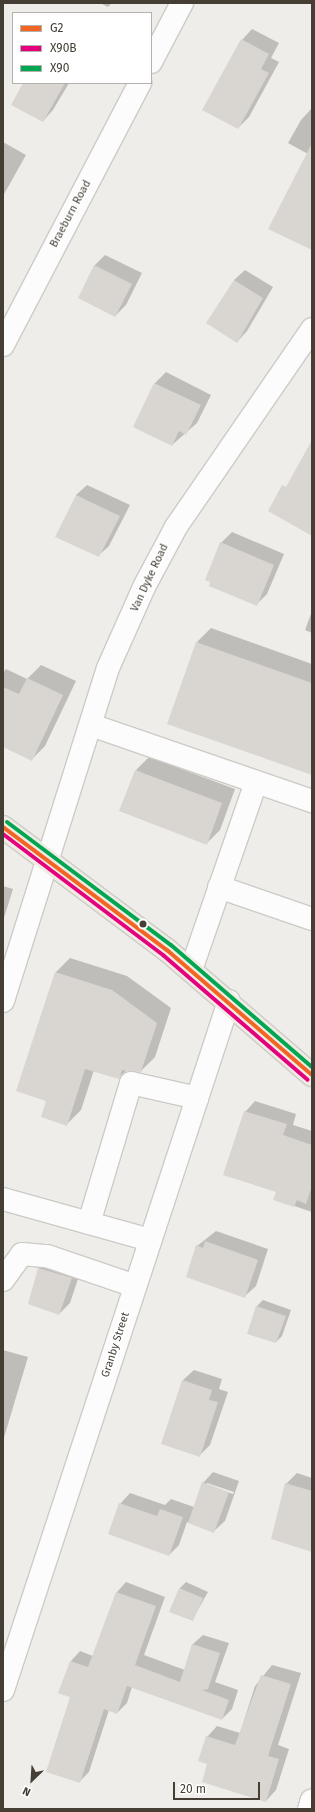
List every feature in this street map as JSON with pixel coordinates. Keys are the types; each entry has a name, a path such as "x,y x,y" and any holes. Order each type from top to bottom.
{"main road":[{"path":"3,827 49,858 191,970 229,1001 312,1075"}],"street":[{"path":"152,60 182,3"},
{"name":"Braeburn Road","path":"3,345 139,84"},
{"name":"Van Dyke Road","path":"3,1001 108,668 168,540 312,329"},
{"path":"90,724 312,801"},
{"path":"191,970 256,782"},
{"path":"219,887 312,918"},
{"name":"Granby Street","path":"3,1690 229,1001"},
{"path":"89,1223 131,1083 197,1098"},
{"path":"3,1199 150,1240"},
{"path":"3,1280 22,1254 47,1256 135,1286"},
{"path":"309,1809 312,1800"}],"building":[{"path":"241,39 269,54 261,69 269,73 238,129 202,110"},
{"path":"22,84 64,84 43,122 11,105"},
{"path":"312,143 312,250 268,229"},
{"path":"94,265 132,284 115,317 78,298"},
{"path":"234,280 263,298 237,343 206,323"},
{"path":"154,383 201,405 186,435 179,431 172,446 133,427"},
{"path":"312,440 312,536 268,511 282,485 286,487"},
{"path":"76,495 120,516 99,557 55,537"},
{"path":"220,542 274,565 257,606 209,586 210,582 205,580"},
{"path":"196,642 312,683 312,775 167,724"},
{"path":"27,678 63,695 32,761 3,747 3,687 19,694"},
{"path":"135,770 222,803 207,845 119,811"},
{"path":"55,972 112,990 157,1023 141,1072 122,1070 119,1079 85,1069 67,1126 41,1117 46,1101 16,1091"},
{"path":"244,1111 287,1124 283,1135 312,1145 312,1186 306,1204 297,1200 294,1207 273,1200 276,1192 223,1175"},
{"path":"205,1241 258,1260 245,1298 186,1277 196,1245 203,1248"},
{"path":"38,1268 72,1278 59,1315 28,1304"},
{"path":"256,1306 286,1316 276,1343 247,1334"},
{"path":"182,1380 212,1390 209,1400 218,1402 200,1457 161,1444"},
{"path":"202,1482 229,1492 214,1533 188,1523"},
{"path":"285,1483 312,1491 312,1552 271,1539"},
{"path":"119,1503 157,1516 160,1509 183,1517 169,1556 108,1534"},
{"path":"179,1588 203,1598 193,1621 169,1612"},
{"path":"116,1592 156,1606 135,1665 180,1682 192,1644 220,1653 208,1689 202,1690 229,1700 222,1720 127,1686 117,1714 104,1709 80,1783 46,1772 70,1697 58,1693 70,1661 88,1667"},
{"path":"261,1675 291,1684 268,1756 279,1759 266,1802 202,1782 207,1764 198,1761 206,1736 235,1745"}],"transit line":[{"name":"X90","path":"7,822 171,945 312,1067"},
{"name":"G2","path":"3,827 167,950 312,1075"},
{"name":"X90B","path":"3,834 163,955 308,1080"}]}
